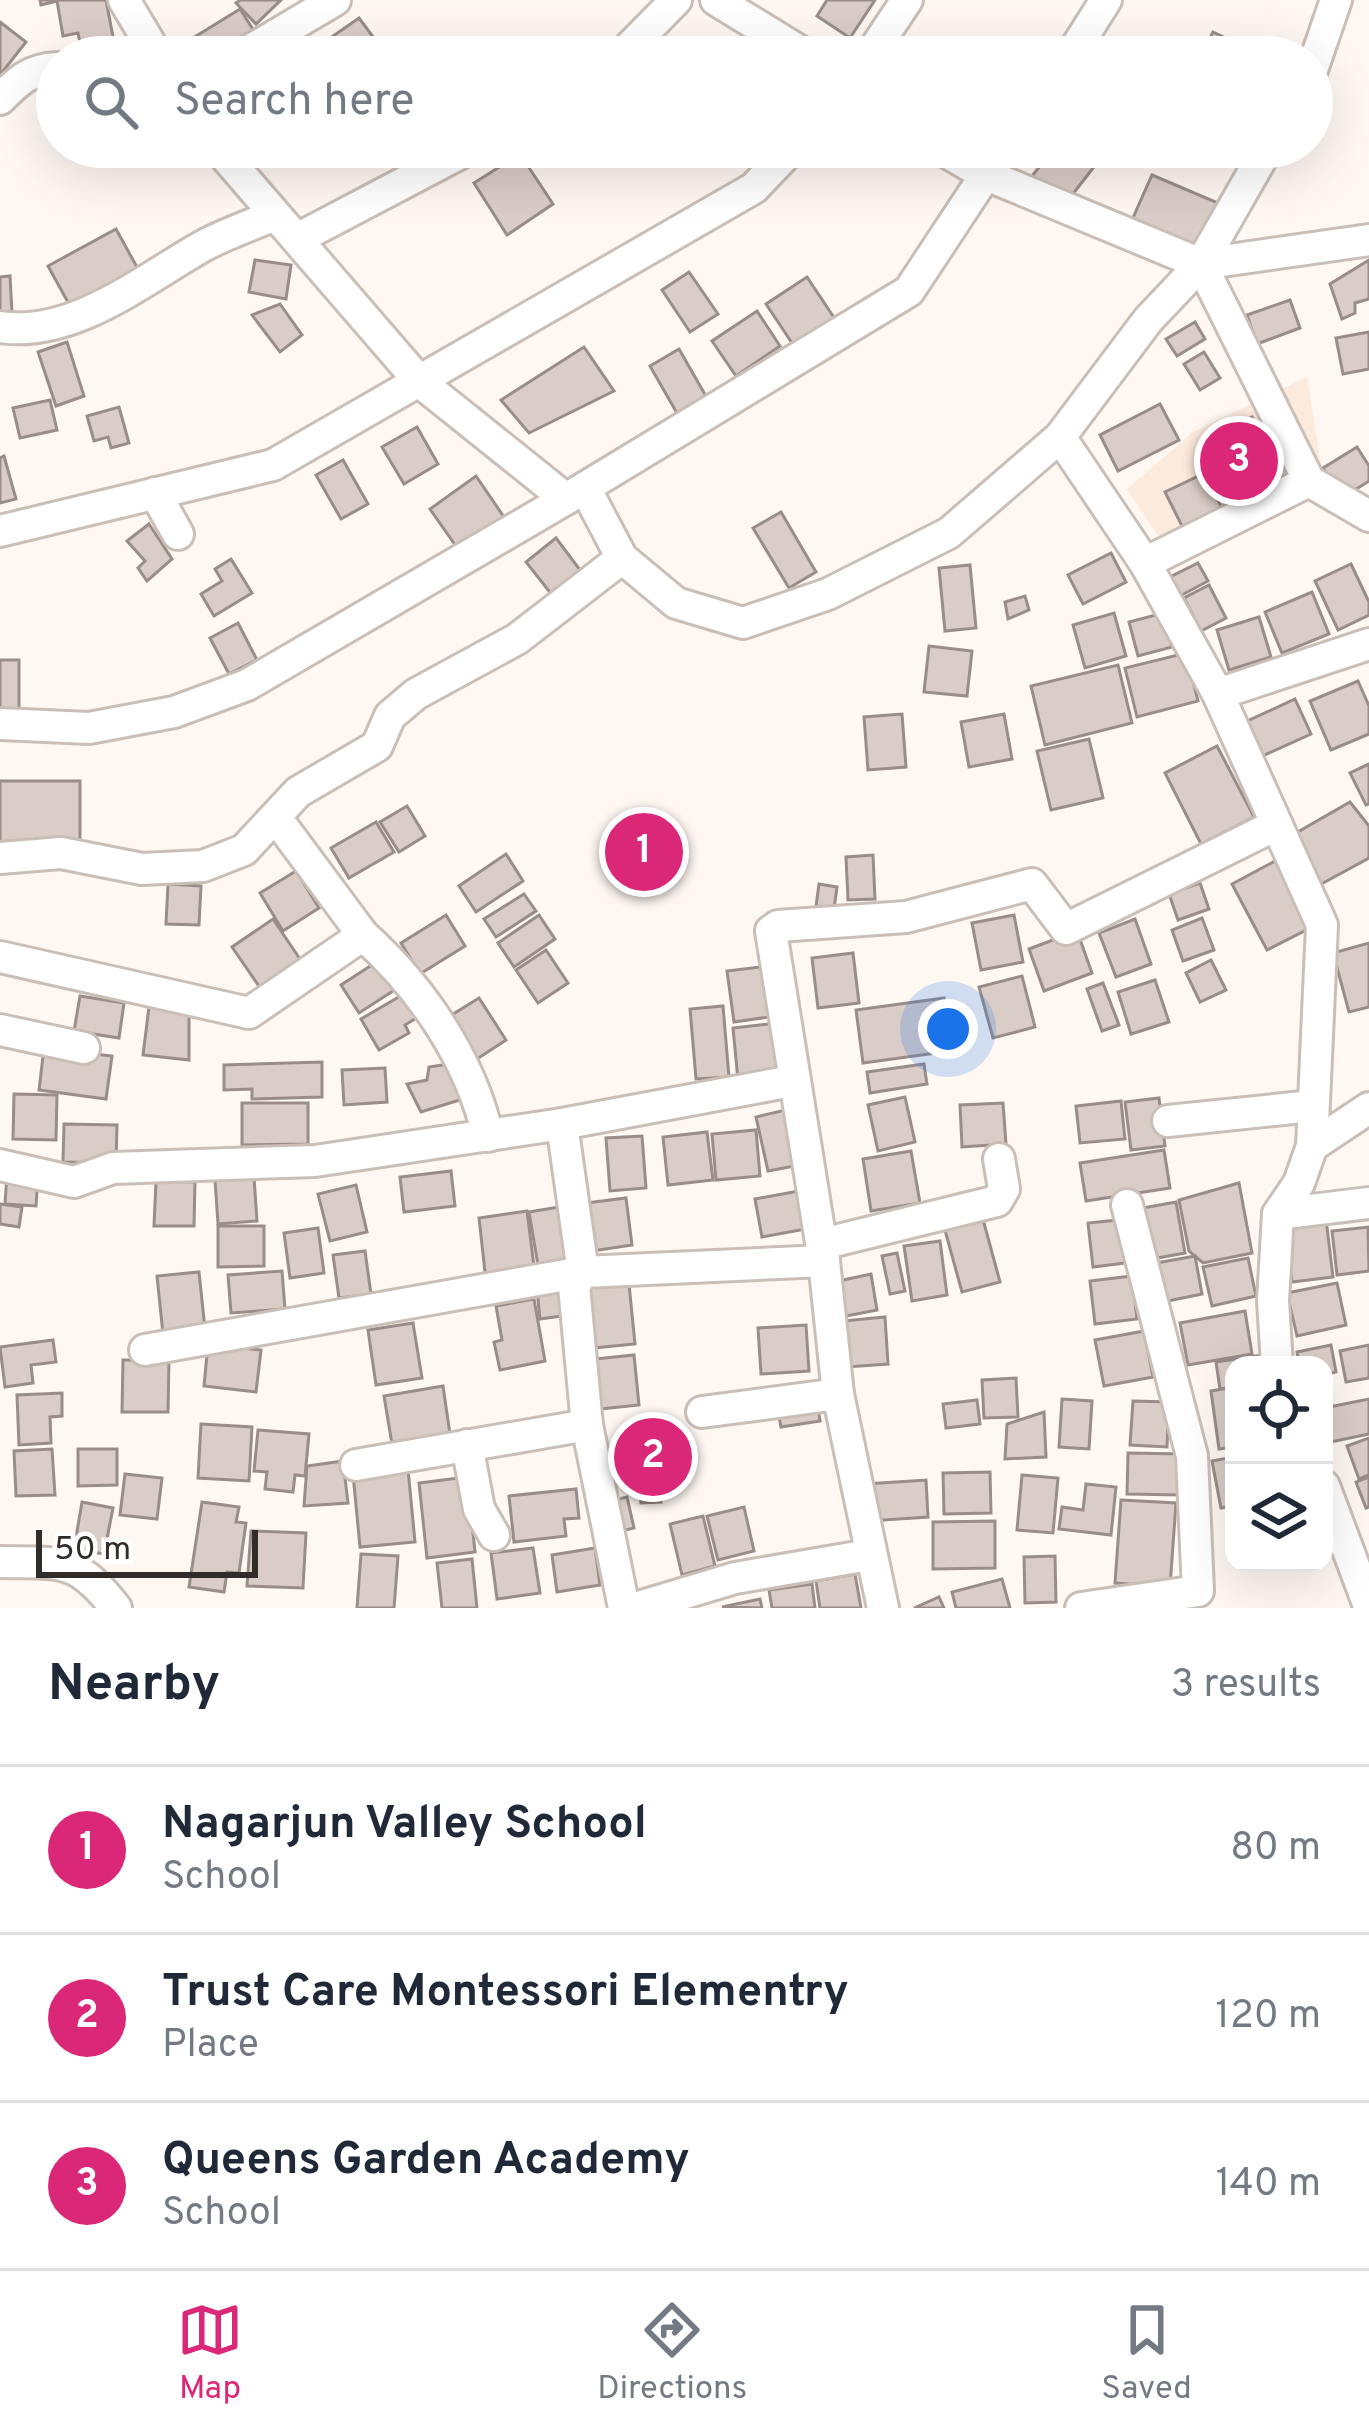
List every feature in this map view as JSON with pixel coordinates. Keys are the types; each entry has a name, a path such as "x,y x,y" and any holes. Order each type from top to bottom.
{"street":[{"path":"124,0 145,36"},
{"path":"274,36 334,0"},
{"path":"641,36 676,0"},
{"path":"716,0 775,36"},
{"path":"883,36 907,0"},
{"path":"1083,36 1106,0"},
{"path":"1324,36 1336,0"},
{"path":"0,99 36,70"},
{"path":"234,168 420,382 575,493 622,557 676,603 743,623 828,594 950,533 1060,437 1148,320 1201,264 1256,168"},
{"path":"297,239 432,168"},
{"path":"0,531 273,465 754,188 774,168"},
{"path":"974,168 1201,264 1369,240"},
{"path":"0,724 89,728 174,712 247,685 909,291 988,168"},
{"path":"0,327 20,330 102,307 207,244 272,216"},
{"path":"1201,264 1309,481 1369,516"},
{"path":"1060,437 1145,563 1218,694 1322,925 1312,1146 1299,1183 1279,1214 1273,1301 1276,1356"},
{"path":"1145,563 1309,481"},
{"path":"155,494 178,534"},
{"path":"0,858 61,853 142,869 203,866 244,850 298,792 377,746 390,716 434,679 517,639 622,557"},
{"path":"1218,694 1369,644"},
{"path":"277,819 363,934 407,974 465,1071 488,1136"},
{"path":"883,1608 838,1394 823,1253 769,938 778,926 906,917 1032,884 1066,929 1276,824"},
{"path":"0,957 249,1013 363,934"},
{"path":"0,1030 84,1048"},
{"path":"0,1165 74,1182 113,1168 315,1161 562,1124 792,1081"},
{"path":"1168,1120 1312,1106"},
{"path":"1312,1146 1369,1108"},
{"path":"562,1124 583,1272 574,1286 587,1425 624,1608"},
{"path":"145,1350 583,1272 823,1253 997,1202 1004,1189 999,1160"},
{"path":"1279,1214 1369,1203"},
{"path":"1081,1608 1198,1591 1192,1456 1127,1204"},
{"path":"702,1412 838,1394"},
{"path":"356,1465 587,1425"},
{"path":"467,1445 479,1509 494,1535"},
{"path":"1333,1510 1369,1606"},
{"path":"635,1608 736,1578 869,1555"},
{"path":"0,1562 58,1563 90,1575 116,1608"}],"shaded area":[{"path":"1307,377 1323,479 1174,560 1127,489 1193,432"}],"building":[{"path":"40,0 106,0 113,36 63,36 57,1 41,5"},
{"path":"281,0 256,24 236,3"},
{"path":"827,0 875,0 851,36 817,16"},
{"path":"240,9 254,31 245,36 196,36"},
{"path":"359,18 372,36 333,36"},
{"path":"0,22 26,42 0,75"},
{"path":"498,168 529,168 553,204 507,235 474,183"},
{"path":"1038,168 1093,168 1066,203 1032,176"},
{"path":"1152,175 1218,203 1198,248 1132,220"},
{"path":"116,229 138,269 70,306 48,266"},
{"path":"255,260 291,265 286,299 249,292"},
{"path":"1369,260 1369,299 1355,303 1355,313 1342,319 1330,284"},
{"path":"689,272 718,314 690,332 662,290"},
{"path":"10,276 12,313 0,314 0,277"},
{"path":"807,277 837,322 796,349 766,304"},
{"path":"1290,300 1300,328 1257,344 1247,315"},
{"path":"280,304 302,335 280,352 252,315"},
{"path":"757,311 780,346 736,376 712,341"},
{"path":"1195,322 1205,339 1177,356 1166,339"},
{"path":"1369,332 1369,369 1343,374 1336,338"},
{"path":"67,342 84,396 56,406 38,352"},
{"path":"584,347 614,391 529,433 501,400"},
{"path":"679,349 707,398 678,415 650,366"},
{"path":"1204,352 1220,378 1200,390 1184,364"},
{"path":"50,400 57,430 20,438 13,408"},
{"path":"1160,404 1179,440 1118,471 1100,435"},
{"path":"119,407 129,443 111,448 108,437 94,441 87,416"},
{"path":"1252,417 1288,475 1268,487 1231,429"},
{"path":"417,427 438,464 404,484 382,447"},
{"path":"1357,447 1369,466 1369,481 1342,498 1323,468"},
{"path":"4,456 16,499 0,503 0,458"},
{"path":"1238,456 1262,495 1228,511 1211,470"},
{"path":"343,460 368,504 341,519 316,475"},
{"path":"1205,473 1227,519 1188,538 1165,492"},
{"path":"476,476 504,517 458,549 430,509"},
{"path":"781,512 816,572 789,588 753,528"},
{"path":"149,524 172,559 147,581 138,568 145,561 127,541"},
{"path":"556,538 586,578 556,600 526,562"},
{"path":"1111,553 1126,582 1083,604 1068,575"},
{"path":"231,559 252,593 214,616 201,594 222,581 215,569"},
{"path":"1198,563 1208,581 1178,597 1168,578"},
{"path":"1351,564 1369,602 1369,615 1338,630 1315,581"},
{"path":"970,565 976,628 945,631 939,568"},
{"path":"1209,585 1226,618 1201,631 1184,598"},
{"path":"1312,592 1329,634 1282,653 1265,612"},
{"path":"1025,596 1029,610 1008,619 1005,602"},
{"path":"1114,613 1126,656 1085,668 1073,625"},
{"path":"1163,613 1172,647 1138,656 1129,622"},
{"path":"1259,617 1271,657 1229,670 1217,630"},
{"path":"238,623 257,660 229,674 210,638"},
{"path":"929,646 972,651 967,696 924,692"},
{"path":"1186,653 1198,701 1137,717 1125,668"},
{"path":"0,660 19,660 19,716 0,716"},
{"path":"1118,665 1132,723 1045,745 1031,686"},
{"path":"1358,681 1369,706 1369,734 1331,750 1310,701"},
{"path":"1295,699 1311,734 1258,758 1243,723"},
{"path":"902,714 906,767 868,770 864,717"},
{"path":"1004,714 1012,759 969,767 961,722"},
{"path":"1089,739 1103,798 1051,810 1037,751"},
{"path":"1217,746 1254,817 1201,844 1165,773"},
{"path":"1369,764 1369,804 1366,805 1350,773"},
{"path":"0,781 80,781 80,843 0,843"},
{"path":"1350,802 1369,826 1369,858 1314,888 1291,836"},
{"path":"407,806 425,836 399,852 380,822"},
{"path":"376,822 394,852 349,878 331,848"},
{"path":"506,854 523,881 476,912 459,886"},
{"path":"873,855 875,899 848,900 846,857"},
{"path":"1277,860 1312,927 1267,950 1232,884"},
{"path":"296,871 319,908 283,931 260,893"},
{"path":"1200,883 1209,909 1178,920 1169,894"},
{"path":"168,884 201,886 199,925 166,924"},
{"path":"819,884 837,887 834,909 816,906"},
{"path":"524,894 536,911 496,937 484,919"},
{"path":"446,915 465,946 420,974 401,943"},
{"path":"539,915 555,939 514,967 498,943"},
{"path":"1014,915 1023,962 981,970 972,923"},
{"path":"1202,918 1214,950 1183,961 1172,930"},
{"path":"273,919 304,965 263,992 232,947"},
{"path":"1135,919 1151,964 1116,977 1099,933"},
{"path":"1077,931 1092,973 1044,991 1029,949"},
{"path":"1369,943 1369,1007 1349,1012 1333,953"},
{"path":"546,950 568,983 538,1003 516,970"},
{"path":"853,953 859,1003 818,1008 812,958"},
{"path":"381,959 399,987 359,1013 341,985"},
{"path":"1211,960 1226,990 1200,1002 1186,973"},
{"path":"768,966 775,1016 734,1022 727,971"},
{"path":"1022,976 1035,1027 993,1038 979,987"},
{"path":"1155,980 1169,1022 1131,1034 1118,992"},
{"path":"1103,983 1119,1025 1102,1031 1087,989"},
{"path":"409,991 423,1014 405,1025 409,1033 379,1050 361,1019"},
{"path":"80,996 124,1003 119,1038 74,1031"},
{"path":"479,998 506,1040 477,1059 450,1016"},
{"path":"944,998 951,1051 863,1063 856,1010"},
{"path":"723,1006 729,1077 696,1079 690,1009"},
{"path":"149,1007 189,1012 189,1060 143,1055"},
{"path":"778,1023 783,1075 738,1080 733,1028"},
{"path":"44,1048 112,1056 106,1099 39,1090"},
{"path":"322,1062 322,1097 252,1099 252,1089 224,1090 224,1065"},
{"path":"449,1064 466,1098 421,1112 407,1084 427,1080 429,1067"},
{"path":"924,1064 927,1084 870,1093 867,1072"},
{"path":"385,1068 387,1102 344,1105 342,1070"},
{"path":"14,1094 57,1095 56,1140 13,1139"},
{"path":"905,1097 915,1142 878,1151 868,1105"},
{"path":"1159,1098 1165,1146 1131,1150 1125,1102"},
{"path":"1121,1101 1125,1139 1080,1143 1076,1106"},
{"path":"242,1103 308,1103 308,1144 242,1145"},
{"path":"1003,1103 1006,1144 962,1147 960,1105"},
{"path":"794,1108 805,1164 768,1171 756,1117"},
{"path":"64,1124 117,1125 116,1163 63,1162"},
{"path":"756,1130 760,1176 716,1180 712,1134"},
{"path":"707,1132 713,1180 668,1185 663,1137"},
{"path":"642,1136 646,1188 610,1191 606,1138"},
{"path":"1164,1150 1170,1188 1086,1201 1080,1163"},
{"path":"911,1151 920,1203 871,1211 863,1159"},
{"path":"451,1171 455,1206 404,1212 400,1177"},
{"path":"7,1174 38,1176 36,1206 5,1204"},
{"path":"254,1177 257,1221 218,1224 215,1180"},
{"path":"156,1181 195,1182 194,1226 154,1226"},
{"path":"1239,1183 1252,1253 1203,1263 1189,1251 1179,1200"},
{"path":"356,1185 367,1232 330,1241 318,1194"},
{"path":"804,1190 811,1228 762,1237 755,1199"},
{"path":"626,1198 632,1245 592,1251 586,1203"},
{"path":"1176,1202 1185,1253 1152,1259 1143,1208"},
{"path":"0,1204 22,1207 19,1227 0,1224"},
{"path":"565,1206 575,1265 539,1271 529,1212"},
{"path":"527,1211 535,1274 486,1281 479,1218"},
{"path":"981,1212 1000,1282 962,1292 943,1223"},
{"path":"1128,1219 1133,1262 1093,1267 1088,1223"},
{"path":"1326,1219 1333,1277 1292,1282 1285,1223"},
{"path":"218,1226 264,1226 264,1266 218,1267"},
{"path":"1368,1227 1369,1271 1337,1275 1332,1231"},
{"path":"318,1228 324,1273 290,1278 284,1233"},
{"path":"940,1241 947,1295 912,1301 904,1246"},
{"path":"365,1251 371,1294 339,1298 333,1255"},
{"path":"897,1253 905,1291 890,1294 882,1256"},
{"path":"1195,1256 1202,1294 1158,1303 1151,1264"},
{"path":"1248,1258 1256,1296 1212,1306 1203,1267"},
{"path":"282,1271 285,1309 231,1313 228,1275"},
{"path":"199,1272 205,1329 163,1334 157,1276"},
{"path":"871,1274 877,1310 841,1317 834,1282"},
{"path":"1132,1276 1137,1319 1095,1324 1090,1281"},
{"path":"1337,1283 1346,1325 1297,1336 1287,1293"},
{"path":"629,1284 635,1344 593,1348 588,1288"},
{"path":"566,1286 569,1315 540,1319 537,1290"},
{"path":"534,1299 545,1361 500,1370 494,1342 502,1340 496,1306"},
{"path":"1245,1311 1252,1354 1188,1365 1180,1323"},
{"path":"885,1317 888,1364 847,1367 843,1321"},
{"path":"413,1323 422,1378 376,1385 368,1330"},
{"path":"806,1325 809,1371 761,1374 758,1328"},
{"path":"1144,1331 1153,1377 1104,1386 1095,1340"},
{"path":"53,1340 56,1362 31,1365 33,1383 5,1387 0,1347"},
{"path":"208,1344 261,1350 256,1392 204,1386"},
{"path":"1331,1345 1336,1372 1333,1356 1298,1356 1297,1352"},
{"path":"1369,1345 1369,1378 1346,1382 1340,1351"},
{"path":"634,1355 639,1405 600,1409 595,1359"},
{"path":"123,1360 169,1360 168,1412 122,1412"},
{"path":"1225,1361 1225,1388 1220,1389 1216,1362"},
{"path":"1016,1378 1018,1417 984,1418 982,1380"},
{"path":"443,1386 450,1434 392,1444 384,1396"},
{"path":"1225,1389 1225,1448 1219,1449 1211,1391"},
{"path":"62,1393 62,1416 50,1417 51,1443 19,1445 17,1395"},
{"path":"817,1399 820,1421 781,1427 777,1406"},
{"path":"1062,1399 1092,1401 1089,1449 1059,1447"},
{"path":"1369,1399 1369,1434 1333,1442 1333,1406"},
{"path":"977,1400 980,1424 946,1428 943,1404"},
{"path":"1133,1401 1169,1402 1167,1447 1130,1445"},
{"path":"1044,1412 1046,1457 1005,1459 1007,1424"},
{"path":"201,1424 252,1427 249,1481 198,1478"},
{"path":"676,1424 681,1486 660,1488 661,1502 641,1503 639,1486 630,1487 625,1429"},
{"path":"258,1430 309,1434 305,1476 295,1475 293,1492 265,1489 267,1472 254,1471"},
{"path":"1369,1438 1369,1475 1359,1479 1347,1446"},
{"path":"52,1449 55,1495 16,1496 14,1451"},
{"path":"78,1449 117,1449 117,1485 78,1486"},
{"path":"1128,1453 1183,1454 1181,1495 1127,1494"},
{"path":"1225,1459 1225,1507 1221,1508 1212,1461"},
{"path":"343,1461 348,1503 304,1506 307,1466"},
{"path":"408,1469 415,1542 360,1547 353,1474"},
{"path":"990,1472 991,1513 944,1514 943,1473"},
{"path":"125,1474 162,1478 157,1519 120,1515"},
{"path":"1022,1475 1058,1478 1053,1533 1017,1530"},
{"path":"467,1477 475,1552 427,1558 419,1483"},
{"path":"1369,1477 1369,1507 1366,1508 1356,1482"},
{"path":"926,1480 928,1517 869,1521 866,1484"},
{"path":"1086,1484 1116,1487 1111,1535 1059,1529 1062,1507 1083,1510"},
{"path":"576,1489 579,1518 564,1519 566,1536 514,1542 509,1496"},
{"path":"627,1497 634,1528 618,1532 610,1501"},
{"path":"1121,1500 1176,1503 1170,1587 1115,1583"},
{"path":"82,1502 113,1508 104,1554 74,1549"},
{"path":"202,1502 239,1507 236,1522 246,1523 239,1573 227,1572 224,1592 189,1587"},
{"path":"744,1507 754,1551 718,1560 707,1516"},
{"path":"703,1516 715,1566 682,1575 670,1524"},
{"path":"995,1521 995,1568 933,1569 933,1522"},
{"path":"251,1531 306,1533 303,1588 247,1586"},
{"path":"533,1548 540,1593 497,1599 491,1553"},
{"path":"595,1548 600,1585 557,1592 552,1555"},
{"path":"361,1554 398,1556 394,1608 357,1608"},
{"path":"1055,1556 1056,1602 1025,1603 1024,1557"},
{"path":"472,1559 477,1608 442,1608 437,1563"},
{"path":"855,1574 861,1608 820,1608 816,1581"},
{"path":"1002,1579 1010,1608 956,1608 952,1592"},
{"path":"812,1584 815,1608 772,1608 769,1590"},
{"path":"939,1597 944,1608 914,1608"},
{"path":"760,1599 762,1608 722,1607"}],"place":[{"name":"Queens Garden Academy","path":"1239,461"},
{"name":"Nagarjun Valley School","path":"644,852"},
{"name":"Trust Care Montessori Elementry","path":"653,1457"}]}
